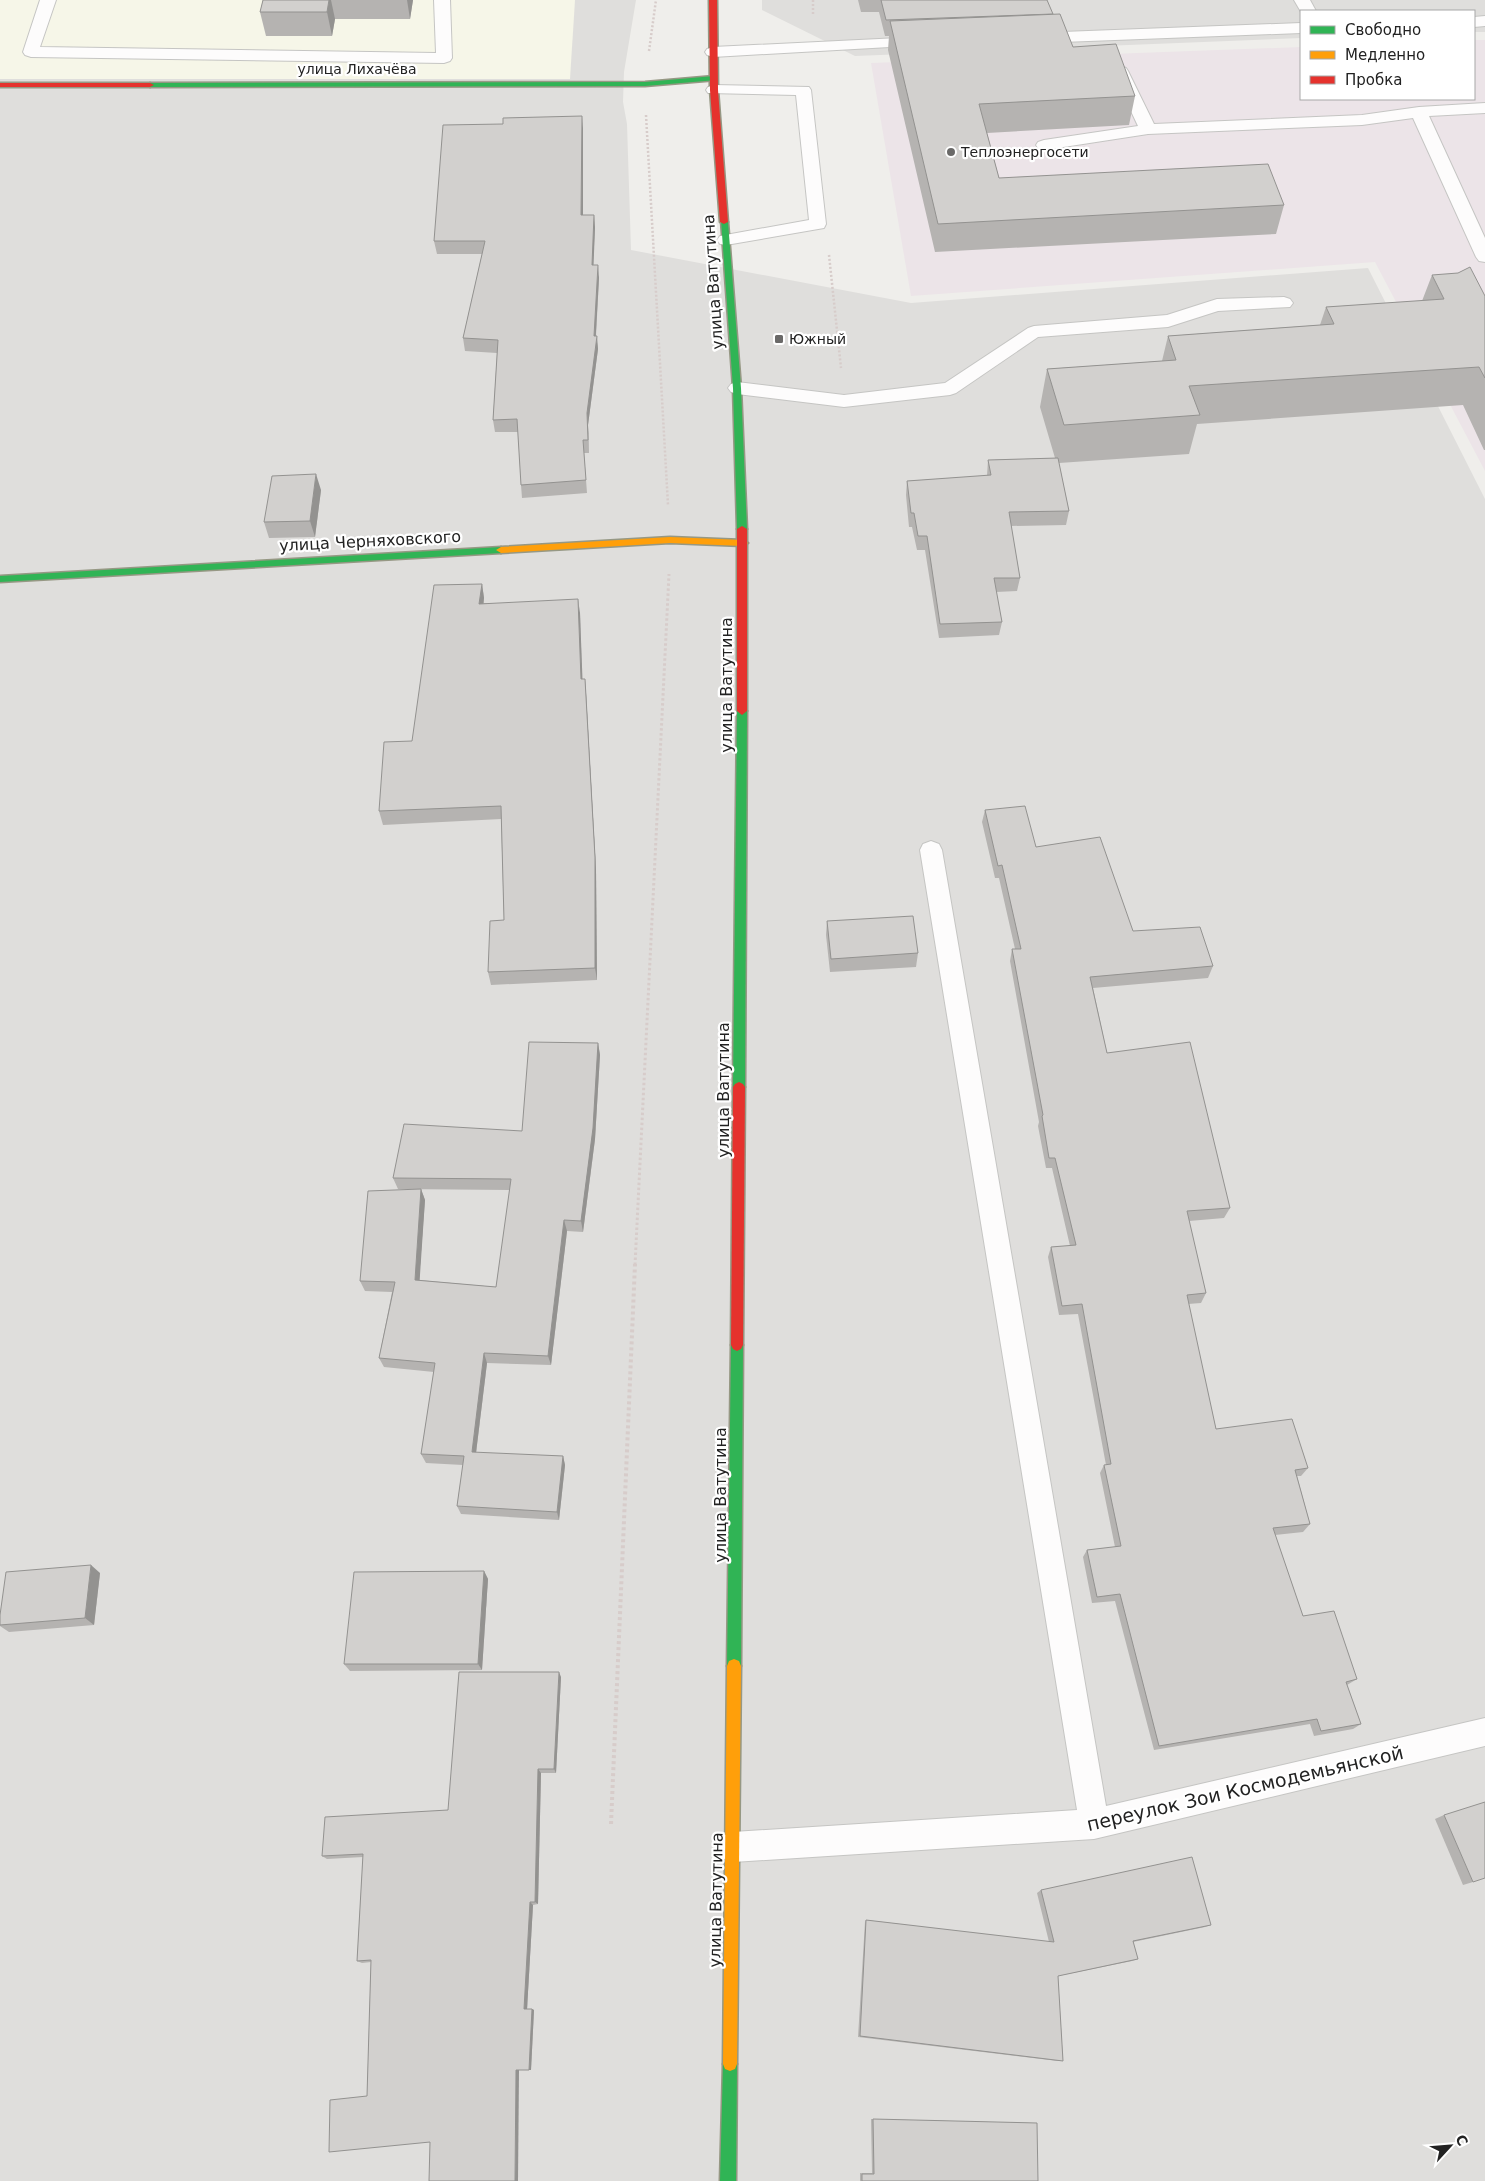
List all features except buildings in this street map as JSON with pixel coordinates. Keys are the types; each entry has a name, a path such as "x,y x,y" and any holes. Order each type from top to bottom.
{"main road":[{"name":"улица Ватутина","path":"713,0 714,84 737,388 743,542 733,1847 728,2181"},
{"name":"улица Лихачёва","path":"0,85 714,84"},
{"name":"улица Черняховского","path":"0,579 670,540 743,542"}],"lane":[{"path":"48,0 31,52 444,58 442,0"},
{"path":"1016,39 1300,28"},
{"path":"1104,36 1148,129"},
{"path":"713,52 939,42"},
{"path":"714,84 803,90 818,224 726,240"},
{"path":"1044,145 1148,129 1362,120 1419,112 1485,108"},
{"path":"1419,112 1485,257"},
{"path":"737,388 844,401 950,389 1034,332 1168,321 1217,305 1284,303"},
{"path":"931,850 1094,1824"},
{"name":"переулок Зои Космодемьянской","path":"733,1847 1094,1824 1485,1732"}],"path":[{"path":"611,1824 670,540 645,84 656,0"},
{"path":"818,224 828,245 844,401"}],"shaded area":[{"path":"0,0 636,0 624,72 623,102 627,124 631,250 911,303 1368,268 1485,499 1485,2181 0,2181"},
{"path":"0,0 575,0 570,79 0,79"},
{"path":"762,0 1485,0 1485,32 1475,32 1475,10 1300,10 1300,38 855,56 762,10"},
{"path":"1475,40 1485,40 1485,471 1375,262 911,296 871,63 1300,47 1300,100 1475,100"}],"traffic: fast":[{"path":"150,85 645,84 714,78"},
{"path":"724,222 737,388 742,529"},
{"path":"0,579 501,550"},
{"path":"739,1087 742,711"},
{"path":"734,1666 737,1345"},
{"path":"728,2181 730,2064"}],"traffic: slow":[{"path":"501,550 670,540 743,543"},
{"path":"730,2064 734,1666"}],"traffic: jam":[{"path":"713,0 714,90 724,222"},
{"path":"0,85 150,85"},
{"path":"742,529 742,711"},
{"path":"737,1345 739,1087"}],"place":[{"name":"Теплоэнергосети","path":"951,152"},
{"name":"Южный","path":"779,339"}]}
